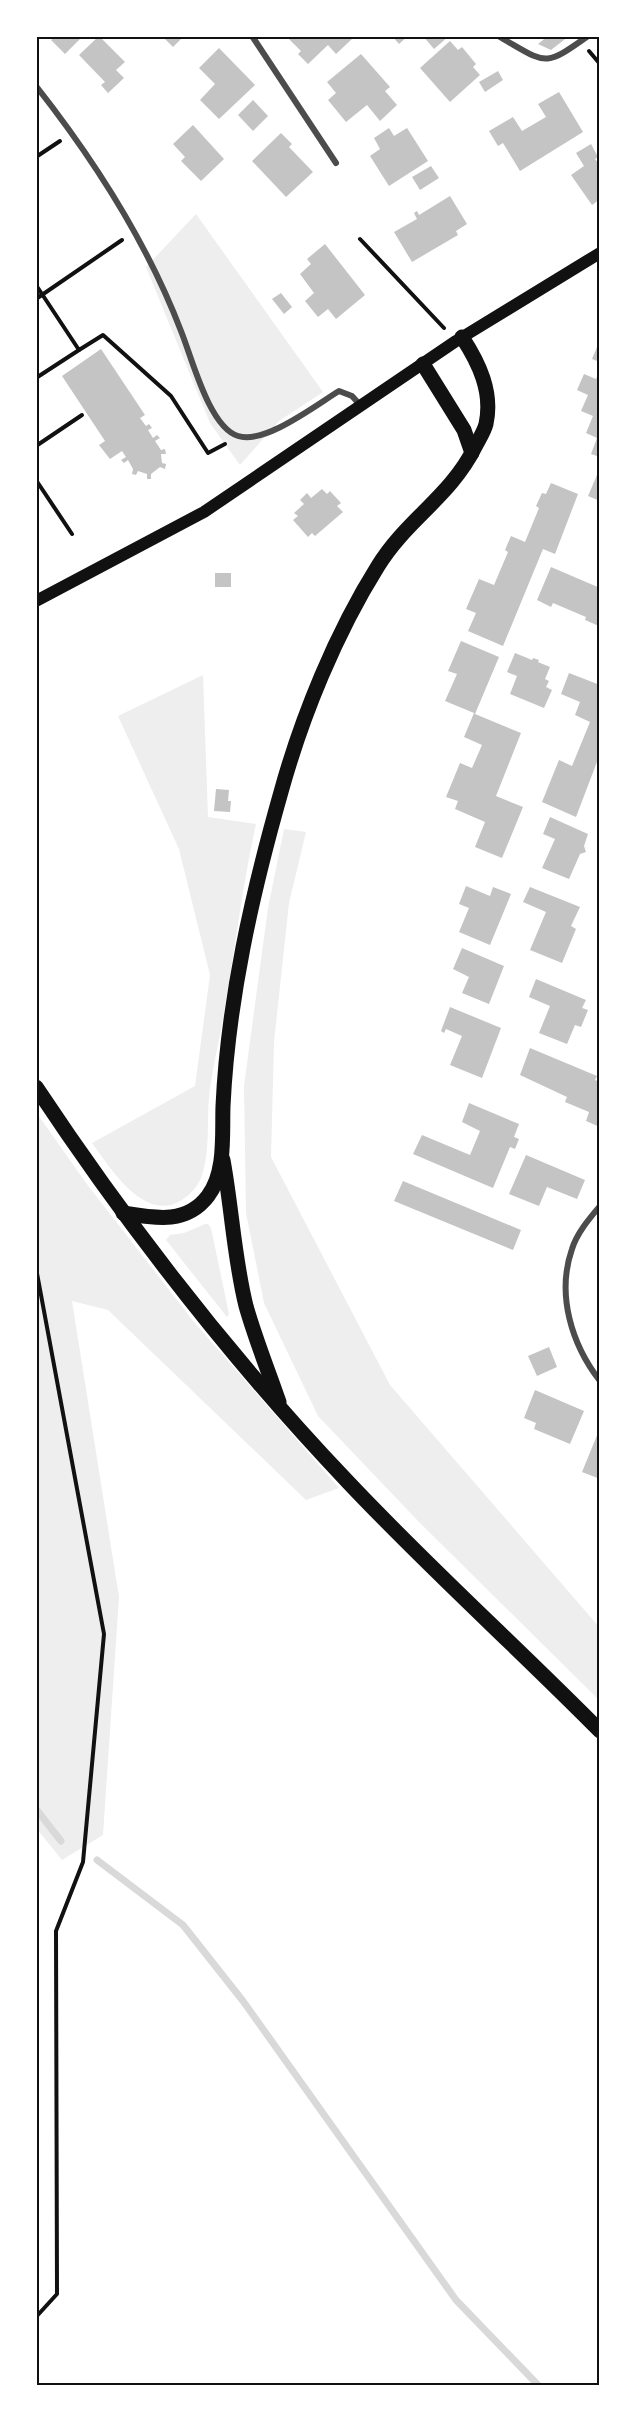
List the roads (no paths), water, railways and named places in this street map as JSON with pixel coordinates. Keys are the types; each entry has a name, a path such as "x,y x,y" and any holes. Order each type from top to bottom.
{"main road":[{"path":"36,601 204,512 362,407 459,339 600,254"},
{"path":"123,1213 167,1219 187,1214 207,1197 214,1186 222,1155 227,1064 240,964 258,874 284,781 344,626 378,566 396,541 446,491 466,466 486,427 489,403 476,358 459,339"},
{"path":"423,364 464,430 472,453"},
{"path":"36,1087 123,1213 193,1304 282,1410 387,1524 600,1731"},
{"path":"222,1155 230,1199 235,1249 246,1306 282,1410"}],"street":[{"path":"252,36 336,163"},
{"path":"498,36 537,58 549,60 588,36"},
{"path":"36,86 73,133 155,266 212,411 228,432 239,437 251,438 266,434 339,391 352,396 362,407"},
{"path":"600,1206 588,1220 572,1249 566,1296 570,1324 580,1352 600,1381"}],"waterway":[{"path":"36,1809 61,1841"},
{"path":"97,1860 183,1925 243,2001 456,2300 538,2385"}]}
